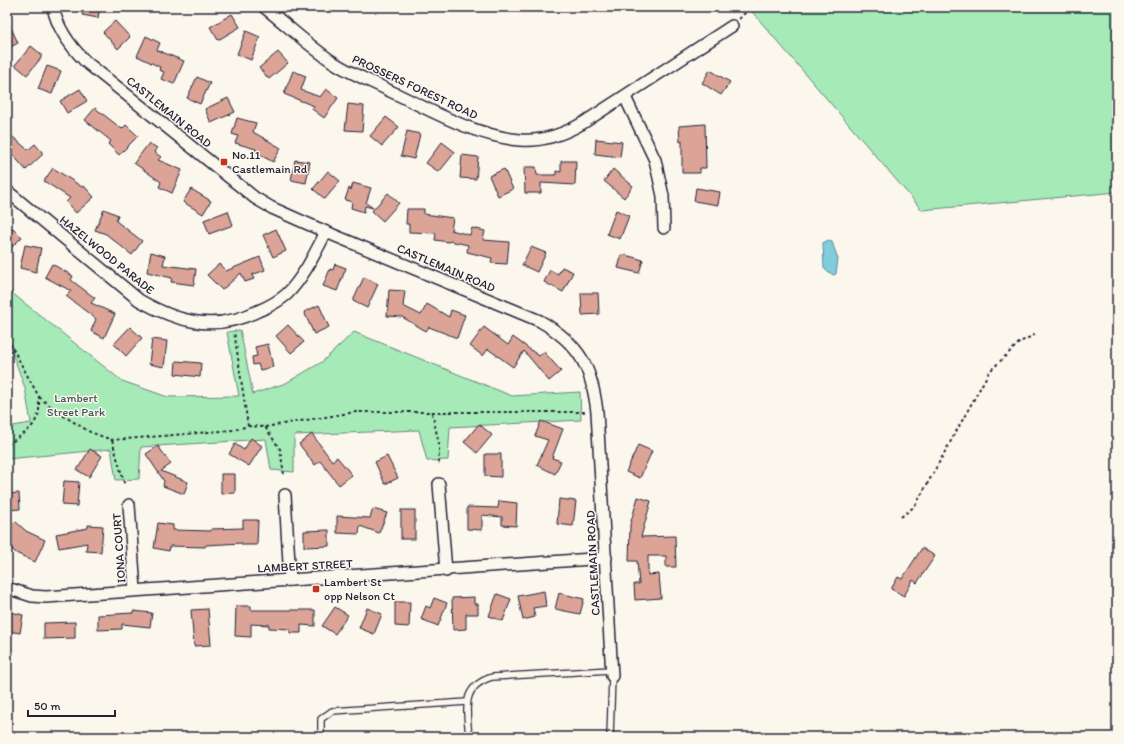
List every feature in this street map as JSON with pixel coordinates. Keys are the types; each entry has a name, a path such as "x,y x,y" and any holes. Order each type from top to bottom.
{"street":[{"name":"CASTLEMAIN ROAD","path":"53,7 59,25 67,40 86,62 255,198 272,208 326,232 540,321 560,332 576,351 587,367 595,388 612,673"},
{"name":"PROSSERS FOREST ROAD","path":"264,7 321,54 342,68 442,116 494,135 520,140 533,140 560,135 583,123 732,26"},
{"path":"625,97 656,160 663,196 664,228"},
{"name":"HAZELWOOD PARADE","path":"7,191 139,300 158,311 183,320 208,323 233,322 270,306 286,294 300,278 326,232"},
{"path":"439,484 446,570"},
{"path":"285,495 290,580"},
{"name":"IONA COURT","path":"129,505 135,590"},
{"name":"LAMBERT STREET","path":"7,588 32,596 46,597 606,558"}],"lane":[{"path":"469,737 467,702 469,693 474,686 482,680 492,677 612,673 610,737"},
{"path":"321,737 321,719 332,711 467,702"}],"path":[{"path":"732,26 751,7"},
{"path":"234,328 248,426"},
{"path":"901,517 915,506 989,372 1020,342 1036,334"},
{"path":"7,338 39,397 59,413 90,432 112,440 234,430 248,426 265,427 355,412 589,412"},
{"path":"7,445 25,433 34,424 39,413 39,397"},
{"path":"432,413 439,444 439,465"},
{"path":"265,427 280,449 284,476"},
{"path":"112,440 125,486"}],"green space":[{"path":"748,7 1117,7 1117,192 922,210"},
{"name":"Lambert Street Park","path":"7,289 122,381 168,397 239,396 227,332 240,330 253,394 286,383 322,362 354,332 512,396 580,392 581,420 450,427 448,460 427,461 419,430 294,435 294,472 271,470 266,439 141,447 139,479 116,480 111,449 7,459 7,427 31,423 25,388 12,352 7,343"}],"water":[{"path":"828,240 832,242 838,259 836,274 833,275 824,268 823,243"}],"building":[{"path":"84,7 100,7 98,18 82,15"},
{"path":"232,14 240,27 218,40 210,27"},
{"path":"7,19 18,43 7,49"},
{"path":"115,21 130,37 118,49 103,32"},
{"path":"246,31 260,37 251,60 237,54"},
{"path":"146,36 160,43 157,50 184,61 174,84 161,79 164,72 159,70 160,67 137,56"},
{"path":"31,46 41,54 41,58 27,75 15,65"},
{"path":"278,52 288,63 269,79 259,68"},
{"path":"47,66 61,71 52,94 38,89"},
{"path":"710,70 730,82 721,95 702,83"},
{"path":"293,71 306,76 301,90 320,97 326,89 338,98 324,118 312,109 314,106 284,94"},
{"path":"197,77 210,83 200,104 187,98"},
{"path":"80,89 87,101 67,113 60,101"},
{"path":"228,98 235,112 211,123 205,109"},
{"path":"348,104 364,106 362,131 345,130"},
{"path":"95,108 122,129 126,125 138,136 119,155 108,144 111,141 85,120"},
{"path":"386,117 399,127 382,146 370,136"},
{"path":"237,118 256,123 253,132 281,148 273,162 255,152 256,149 235,143 238,136 232,134"},
{"path":"705,124 706,168 700,168 700,173 682,173 682,141 680,142 679,126"},
{"path":"407,131 420,134 414,159 401,156"},
{"path":"7,132 28,150 35,144 42,152 42,155 26,170 12,154 7,160"},
{"path":"596,139 622,142 620,157 595,154"},
{"path":"442,142 455,152 439,172 426,163"},
{"path":"149,143 157,148 154,152 161,157 158,160 182,170 172,193 159,187 161,182 134,163"},
{"path":"462,155 478,157 476,179 460,178"},
{"path":"295,160 310,162 306,183 291,180"},
{"path":"561,161 576,161 575,185 541,183 541,193 525,193 524,167 536,167 537,175 556,175 556,171 561,172"},
{"path":"53,168 82,187 84,186 94,197 76,213 66,202 70,198 44,181"},
{"path":"504,169 513,189 498,196 489,176"},
{"path":"613,169 633,186 624,198 604,181"},
{"path":"328,171 340,181 325,199 313,189"},
{"path":"353,183 371,188 366,203 373,208 365,206 364,212 351,208 352,202 345,200 349,188 351,190"},
{"path":"696,188 720,192 718,205 694,201"},
{"path":"191,189 211,201 203,214 183,202"},
{"path":"388,193 399,203 383,221 372,211"},
{"path":"104,209 118,215 116,221 142,241 132,255 106,234 95,230"},
{"path":"407,209 424,209 424,214 453,218 451,230 470,235 472,228 485,231 483,240 509,242 507,264 491,263 492,258 467,252 468,245 450,241 435,240 436,233 409,232 409,224 406,224"},
{"path":"616,210 629,216 620,239 607,234"},
{"path":"228,211 233,225 209,234 204,220"},
{"path":"13,228 22,237 7,252 7,234"},
{"path":"276,229 286,251 273,257 263,235"},
{"path":"25,245 41,248 36,272 20,268"},
{"path":"531,247 546,253 537,272 522,265"},
{"path":"151,252 165,256 163,265 196,269 194,285 171,282 172,278 147,272"},
{"path":"622,254 643,260 639,273 618,268"},
{"path":"260,257 265,270 252,275 254,279 245,282 241,273 222,290 207,275 219,264 226,271"},
{"path":"52,264 73,276 71,280 95,298 91,303 115,314 104,338 91,331 96,319 66,296 71,291 45,277"},
{"path":"335,264 346,268 337,291 323,286 330,269 333,270"},
{"path":"562,267 573,272 563,292 544,282 550,270 558,274"},
{"path":"364,277 378,284 367,308 353,301"},
{"path":"389,290 405,291 403,306 421,315 427,304 449,317 451,310 465,315 457,338 429,327 426,331 402,317 387,316"},
{"path":"581,293 598,293 599,314 582,315"},
{"path":"319,305 329,327 314,334 304,312"},
{"path":"288,325 304,342 291,353 276,336"},
{"path":"130,327 142,338 126,356 114,344"},
{"path":"484,327 508,345 513,337 539,356 544,352 561,371 549,381 524,351 513,367 488,349 483,356 470,346"},
{"path":"152,339 167,341 164,367 149,364"},
{"path":"268,344 273,367 260,370 258,364 253,365 252,357 257,356 255,347"},
{"path":"176,361 201,363 200,377 175,374"},
{"path":"541,421 563,429 552,458 561,461 555,474 537,465 548,440 535,436"},
{"path":"479,424 492,435 477,453 464,442"},
{"path":"312,434 332,461 337,457 352,475 339,485 320,461 315,465 299,444"},
{"path":"251,438 262,446 249,466 229,454 235,444 244,450"},
{"path":"638,445 652,451 640,478 626,472"},
{"path":"158,446 171,464 161,471 188,482 184,494 163,486 164,481 146,454"},
{"path":"90,449 102,456 89,477 77,470"},
{"path":"485,454 501,454 501,477 485,476"},
{"path":"387,456 398,478 385,484 375,462"},
{"path":"221,474 235,474 235,493 221,494"},
{"path":"64,481 79,482 77,506 62,505"},
{"path":"19,493 20,509 7,510 7,494"},
{"path":"638,497 651,501 641,537 675,536 676,567 666,567 666,556 648,556 648,575 659,574 661,598 635,600 634,584 639,584 637,561 629,561 630,525"},
{"path":"559,499 576,501 573,526 557,524"},
{"path":"499,501 517,503 516,526 502,525 502,517 482,515 482,530 467,529 467,507 498,508"},
{"path":"373,509 387,513 379,533 360,526 359,534 337,533 337,516 370,518"},
{"path":"401,510 415,510 415,539 401,539"},
{"path":"243,520 258,520 257,545 242,545 242,543 206,545 205,547 170,546 169,551 154,548 158,523 173,525 173,530 211,531 211,529 243,528"},
{"path":"15,521 26,531 45,540 35,562 16,553 7,544 7,529"},
{"path":"88,525 103,526 101,552 86,551 87,543 59,548 56,534 88,528"},
{"path":"329,530 329,546 304,547 304,531"},
{"path":"922,548 935,556 917,583 913,580 904,596 891,589 898,577 902,579"},
{"path":"544,591 546,606 533,608 535,617 523,620 518,596"},
{"path":"559,593 584,599 580,614 555,609"},
{"path":"497,594 511,599 503,621 489,616"},
{"path":"474,597 474,604 478,604 478,614 466,614 466,629 453,630 452,598"},
{"path":"434,598 447,603 438,626 421,619 426,606 430,608"},
{"path":"395,602 410,602 409,627 395,626"},
{"path":"236,606 251,606 251,610 315,610 315,626 301,625 301,633 290,633 290,629 269,628 269,625 251,624 251,637 235,636"},
{"path":"335,607 348,615 335,634 322,626"},
{"path":"367,608 382,614 374,634 359,628"},
{"path":"208,609 211,645 194,646 191,610"},
{"path":"133,611 152,613 150,627 122,624 122,629 98,630 98,615 133,613"},
{"path":"11,612 23,615 20,633 8,631"},
{"path":"75,622 75,638 44,639 44,623"}],"place":[{"name":"No.11 Castlemain Rd","path":"224,162"},
{"name":"Lambert St opp Nelson Ct","path":"316,589"}]}
